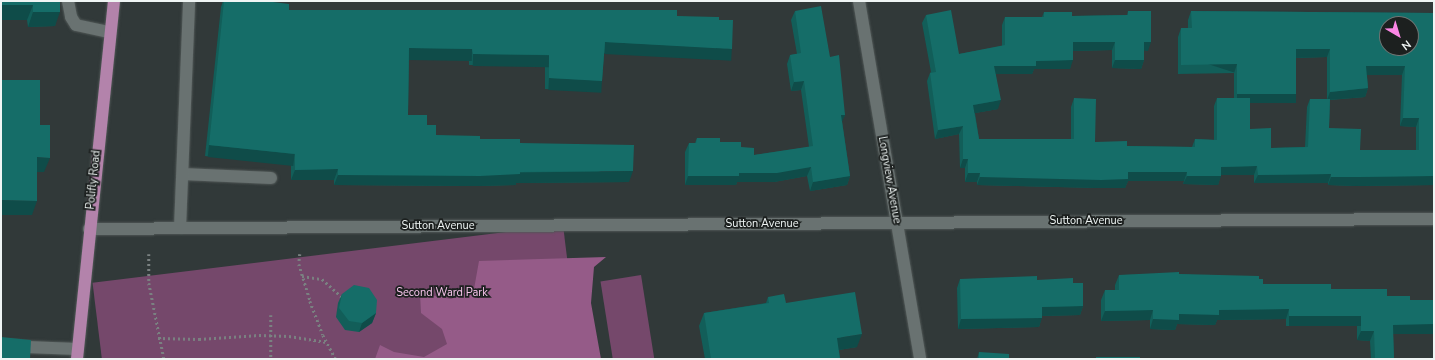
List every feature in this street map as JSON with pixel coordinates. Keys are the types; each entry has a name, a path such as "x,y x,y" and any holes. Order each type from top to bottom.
{"main road":[{"name":"Polifly Road","path":"77,354 114,1"}],"street":[{"path":"68,1 71,17 76,24 110,32"},
{"path":"180,228 189,1"},
{"name":"Longview Avenue","path":"858,1 920,359"},
{"path":"183,174 271,178"},
{"name":"Sutton Avenue","path":"89,229 1434,219"},
{"path":"1,346 77,354"}],"path":[{"path":"149,254 149,283 158,338 164,359"},
{"path":"300,254 299,264 302,276 327,342 336,359"},
{"path":"302,276 322,279 345,299"},
{"path":"271,315 271,359"},
{"path":"158,338 272,336 327,342"}],"green space":[{"name":"Second Ward Park","path":"563,225 579,359 102,359 93,283"},
{"path":"641,275 654,359 613,359 601,281"}],"shaded area":[{"path":"606,257 594,267 591,303 601,359 375,359 380,345 394,352 424,357 447,344 442,329 421,313 420,293 451,299 474,289 479,261"}],"building":[{"path":"1,1 60,1 60,12 33,12 33,5 1,5"},
{"path":"224,1 265,1 289,4 289,10 677,10 677,16 719,17 719,20 733,20 732,49 605,42 602,81 549,78 549,55 473,54 472,49 409,48 408,115 427,115 427,125 436,125 436,135 480,136 480,139 520,139 520,143 634,145 633,171 520,172 520,174 480,176 338,175 338,169 295,170 295,154 209,145"},
{"path":"821,6 830,57 839,55 845,115 841,115 850,176 813,182 811,167 777,173 739,173 739,176 688,176 689,143 696,143 697,138 720,138 720,142 741,142 741,147 754,148 754,155 813,146 804,81 794,82 790,55 801,53 795,11"},
{"path":"951,10 959,54 1005,45 1005,17 1044,17 1044,12 1072,12 1072,16 1128,15 1128,11 1151,11 1151,42 1144,42 1144,60 1115,60 1115,42 1073,42 1073,60 1036,61 1036,66 994,66 1001,100 973,105 979,139 1074,139 1074,98 1096,99 1095,142 1127,141 1127,146 1195,147 1195,139 1217,140 1217,98 1250,98 1250,129 1271,128 1271,148 1308,147 1310,99 1330,99 1329,128 1361,129 1360,150 1419,150 1419,118 1403,118 1405,66 1366,66 1368,88 1330,92 1330,49 1296,49 1296,94 1237,94 1237,64 1181,65 1181,28 1192,28 1191,11 1434,13 1434,176 1331,177 1331,174 1258,175 1257,166 1221,167 1221,176 1187,176 1187,172 1128,172 1128,179 1101,180 980,177 980,173 968,173 968,159 963,159 963,126 938,130 930,73 936,72 926,15"},
{"path":"1,80 40,80 40,125 50,125 50,158 37,157 37,201 1,200"},
{"path":"1179,272 1179,274 1259,276 1259,279 1263,279 1263,284 1331,284 1331,289 1387,289 1387,296 1410,296 1410,300 1434,300 1434,324 1393,325 1394,359 1375,359 1374,331 1361,331 1361,316 1289,316 1289,309 1219,310 1219,315 1179,314 1179,320 1153,319 1153,310 1105,311 1105,290 1119,290 1119,275"},
{"path":"1037,276 1037,280 1073,278 1073,283 1083,283 1083,306 1042,307 1042,318 961,319 960,279"},
{"path":"354,285 369,288 377,300 376,313 362,323 349,321 339,308 342,294"},
{"path":"855,292 862,334 837,338 840,359 711,359 704,313 769,303 768,297 784,294 786,303"},
{"path":"1,337 31,340 30,359 1,359"},
{"path":"979,352 1009,354 1009,359 979,359"},
{"path":"1096,357 1140,357 1140,359 1096,359"}]}
